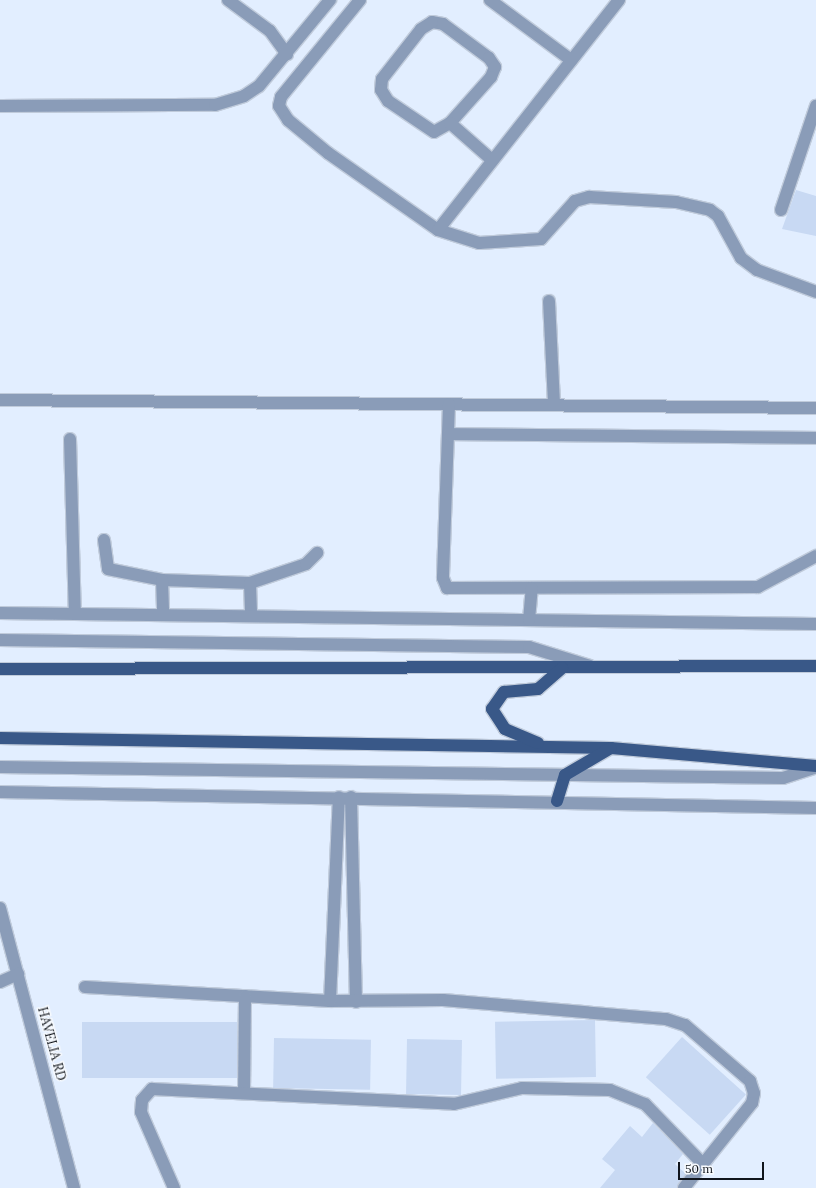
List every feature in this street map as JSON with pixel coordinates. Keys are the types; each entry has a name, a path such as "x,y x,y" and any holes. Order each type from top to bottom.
{"main road":[{"path":"0,669 816,666"},
{"path":"547,746 506,729 495,718 492,709 504,692 538,689 562,668"},
{"path":"0,738 611,748 816,766"},
{"path":"557,801 565,775 611,748"}],"street":[{"path":"228,0 270,31 287,54"},
{"path":"0,106 215,104 244,96 259,86 287,54 330,0"},
{"path":"360,0 280,97 279,106 288,120 328,153 438,230 479,242 541,240 575,201 588,197 676,202 710,210 718,216 741,258 757,270 816,292"},
{"path":"490,0 571,60"},
{"path":"438,230 619,0"},
{"path":"432,22 443,24 489,58 495,67 491,77 450,123 434,132 422,127 388,101 381,90 382,79 421,29 432,22"},
{"path":"781,210 816,106"},
{"path":"450,123 492,160"},
{"path":"549,301 554,403"},
{"path":"0,400 449,404 554,403 816,408"},
{"path":"449,404 444,584 447,588 758,587 816,556"},
{"path":"449,434 816,438"},
{"path":"70,439 75,614"},
{"path":"104,540 108,569 162,580 250,583 306,564 317,553"},
{"path":"162,580 163,615"},
{"path":"250,583 251,616"},
{"path":"529,620 532,588"},
{"path":"0,613 816,624"},
{"path":"0,640 528,647 592,667"},
{"path":"0,767 783,778 816,766"},
{"path":"0,792 557,801 816,808"},
{"path":"330,1001 345,797"},
{"path":"345,797 356,1002"},
{"name":"HAVELIA RD","path":"0,908 74,1188"},
{"path":"0,982 18,974"},
{"path":"85,987 356,1002 443,1000 666,1019 685,1025 700,1034 750,1081 754,1093 752,1103 704,1165 684,1188"},
{"path":"244,1093 245,996"},
{"path":"174,1188 141,1112 142,1100 152,1089 244,1093 287,1099 454,1104 522,1088 610,1090 645,1104 704,1165"}],"building":[{"path":"796,190 816,196 816,236 782,229"},
{"path":"595,1020 596,1077 496,1079 495,1022"},
{"path":"82,1022 237,1022 237,1078 82,1078"},
{"path":"682,1037 746,1095 710,1135 646,1077"},
{"path":"274,1038 371,1040 370,1090 273,1088"},
{"path":"407,1039 462,1040 461,1095 406,1094"},
{"path":"653,1123 683,1154 675,1164 686,1174 677,1188 600,1188 615,1170 602,1159 630,1126 642,1137"}]}
